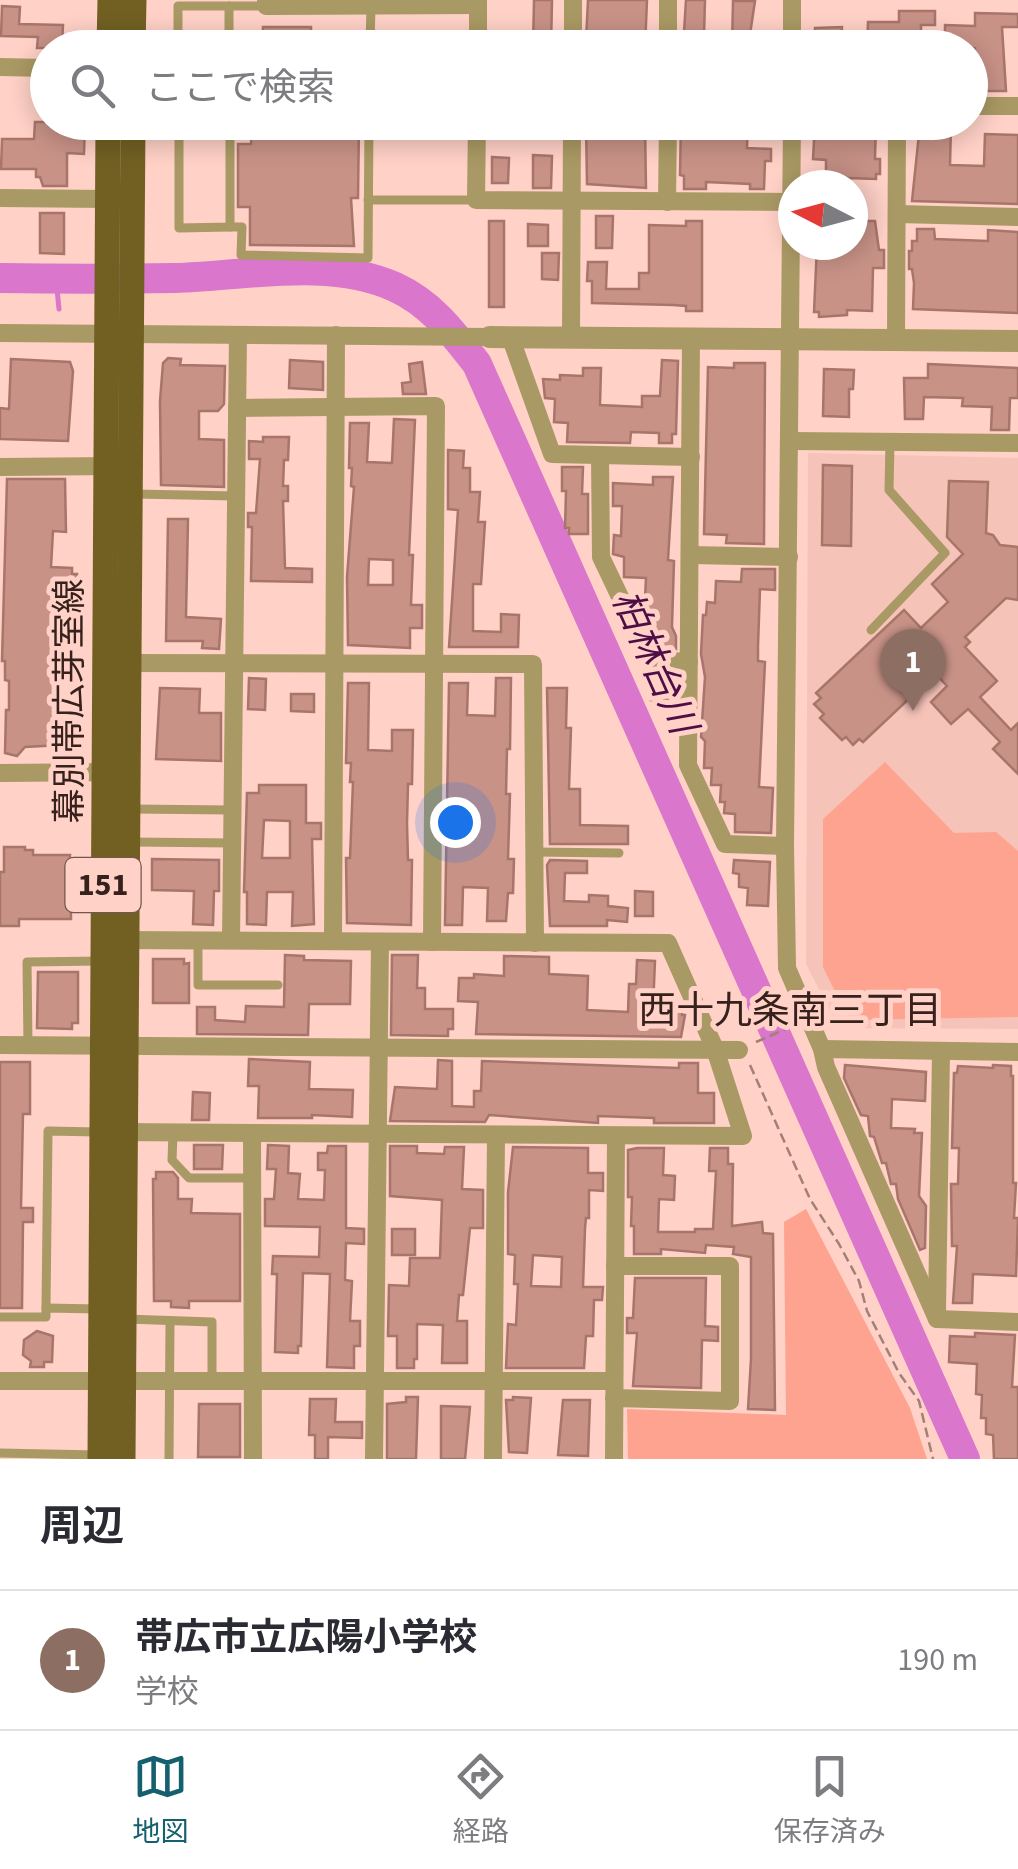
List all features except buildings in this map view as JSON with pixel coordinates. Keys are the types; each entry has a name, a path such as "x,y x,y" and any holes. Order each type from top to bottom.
{"main road":[{"path":"109,30 110,0"},
{"path":"133,30 134,0"},
{"name":"幕別帯広芽室線","path":"108,140 108,199 120,264"},
{"name":"幕別帯広芽室線","path":"107,1458 112,1382 111,947 118,663 120,264 131,140"},
{"name":"幕別帯広芽室線","path":"118,466 130,494 118,663"},
{"name":"幕別帯広芽室線","path":"111,947 128,842 128,809 116,772"}],"street":[{"path":"573,0 573,30"},
{"path":"668,0 668,30"},
{"path":"792,0 792,30"},
{"path":"266,3 478,2 478,30"},
{"path":"0,68 30,68"},
{"path":"988,106 1018,106"},
{"path":"477,140 476,200 778,202"},
{"path":"571,338 572,140"},
{"path":"667,202 668,140"},
{"path":"791,170 792,140"},
{"path":"896,340 897,140"},
{"path":"0,198 108,199"},
{"path":"898,214 1018,217"},
{"path":"791,260 787,968 937,1320"},
{"path":"0,333 120,323 238,335 1018,341"},
{"path":"231,940 238,335"},
{"path":"333,941 336,335"},
{"path":"500,337 552,454 691,457"},
{"path":"690,337 688,765 724,844 785,846"},
{"path":"237,408 436,406 432,942"},
{"path":"790,441 1018,442"},
{"path":"600,457 600,557 650,660 689,662"},
{"path":"0,467 118,466"},
{"path":"691,555 789,556"},
{"path":"118,663 234,660 533,664 535,944"},
{"path":"0,773 116,772"},
{"path":"111,947 198,940 668,944 716,1049 743,1136 113,1132"},
{"path":"374,1459 380,942"},
{"path":"0,1045 742,1048"},
{"path":"822,1049 1018,1052"},
{"path":"937,1320 940,1052"},
{"path":"252,1134 252,1459"},
{"path":"493,1459 496,1136"},
{"path":"614,1459 616,1136"},
{"path":"0,1381 494,1382 730,1401 730,1266 616,1266"},
{"path":"937,1320 1018,1322"}],"lane":[{"path":"178,30 178,6 266,3"},
{"path":"370,5 370,30"},
{"path":"229,6 229,30"},
{"path":"179,140 180,228 242,227 241,254 368,258 369,140"},
{"path":"230,140 230,227"},
{"path":"368,200 476,200"},
{"path":"871,630 946,553 888,490 890,442"},
{"path":"130,494 236,496"},
{"path":"128,809 232,810"},
{"path":"128,842 232,843"},
{"path":"534,852 619,853"},
{"path":"198,940 198,984 278,985"},
{"path":"28,1045 27,962 111,947"},
{"path":"0,1317 46,1317 48,1131 113,1132"},
{"path":"172,1133 172,1160 189,1178 252,1178"},
{"path":"46,1308 212,1322 212,1382"},
{"path":"169,1459 170,1320"},
{"path":"0,1453 107,1458"}],"path":[{"path":"786,1028 742,1048 810,1198 858,1281 866,1311 918,1401 933,1459"}],"shaded area":[{"path":"808,453 1018,458 1018,1029 839,1028 806,964"},
{"path":"885,762 954,833 996,832 1018,851 1018,1017 849,1020 823,967 823,819"},
{"path":"806,1209 910,1408 927,1459 628,1459 627,1409 786,1415 784,1222"}],"waterway":[{"name":"柏林台川","path":"0,278 175,278 286,270 343,273 369,278 408,294 441,320 459,341 477,364 965,1459"},
{"path":"56,279 59,309"}],"place":[{"name":"帯広市立広陽小学校","path":"913,711"}],"district":[{"name":"西十九条南三丁目","path":"790,1011"}]}
